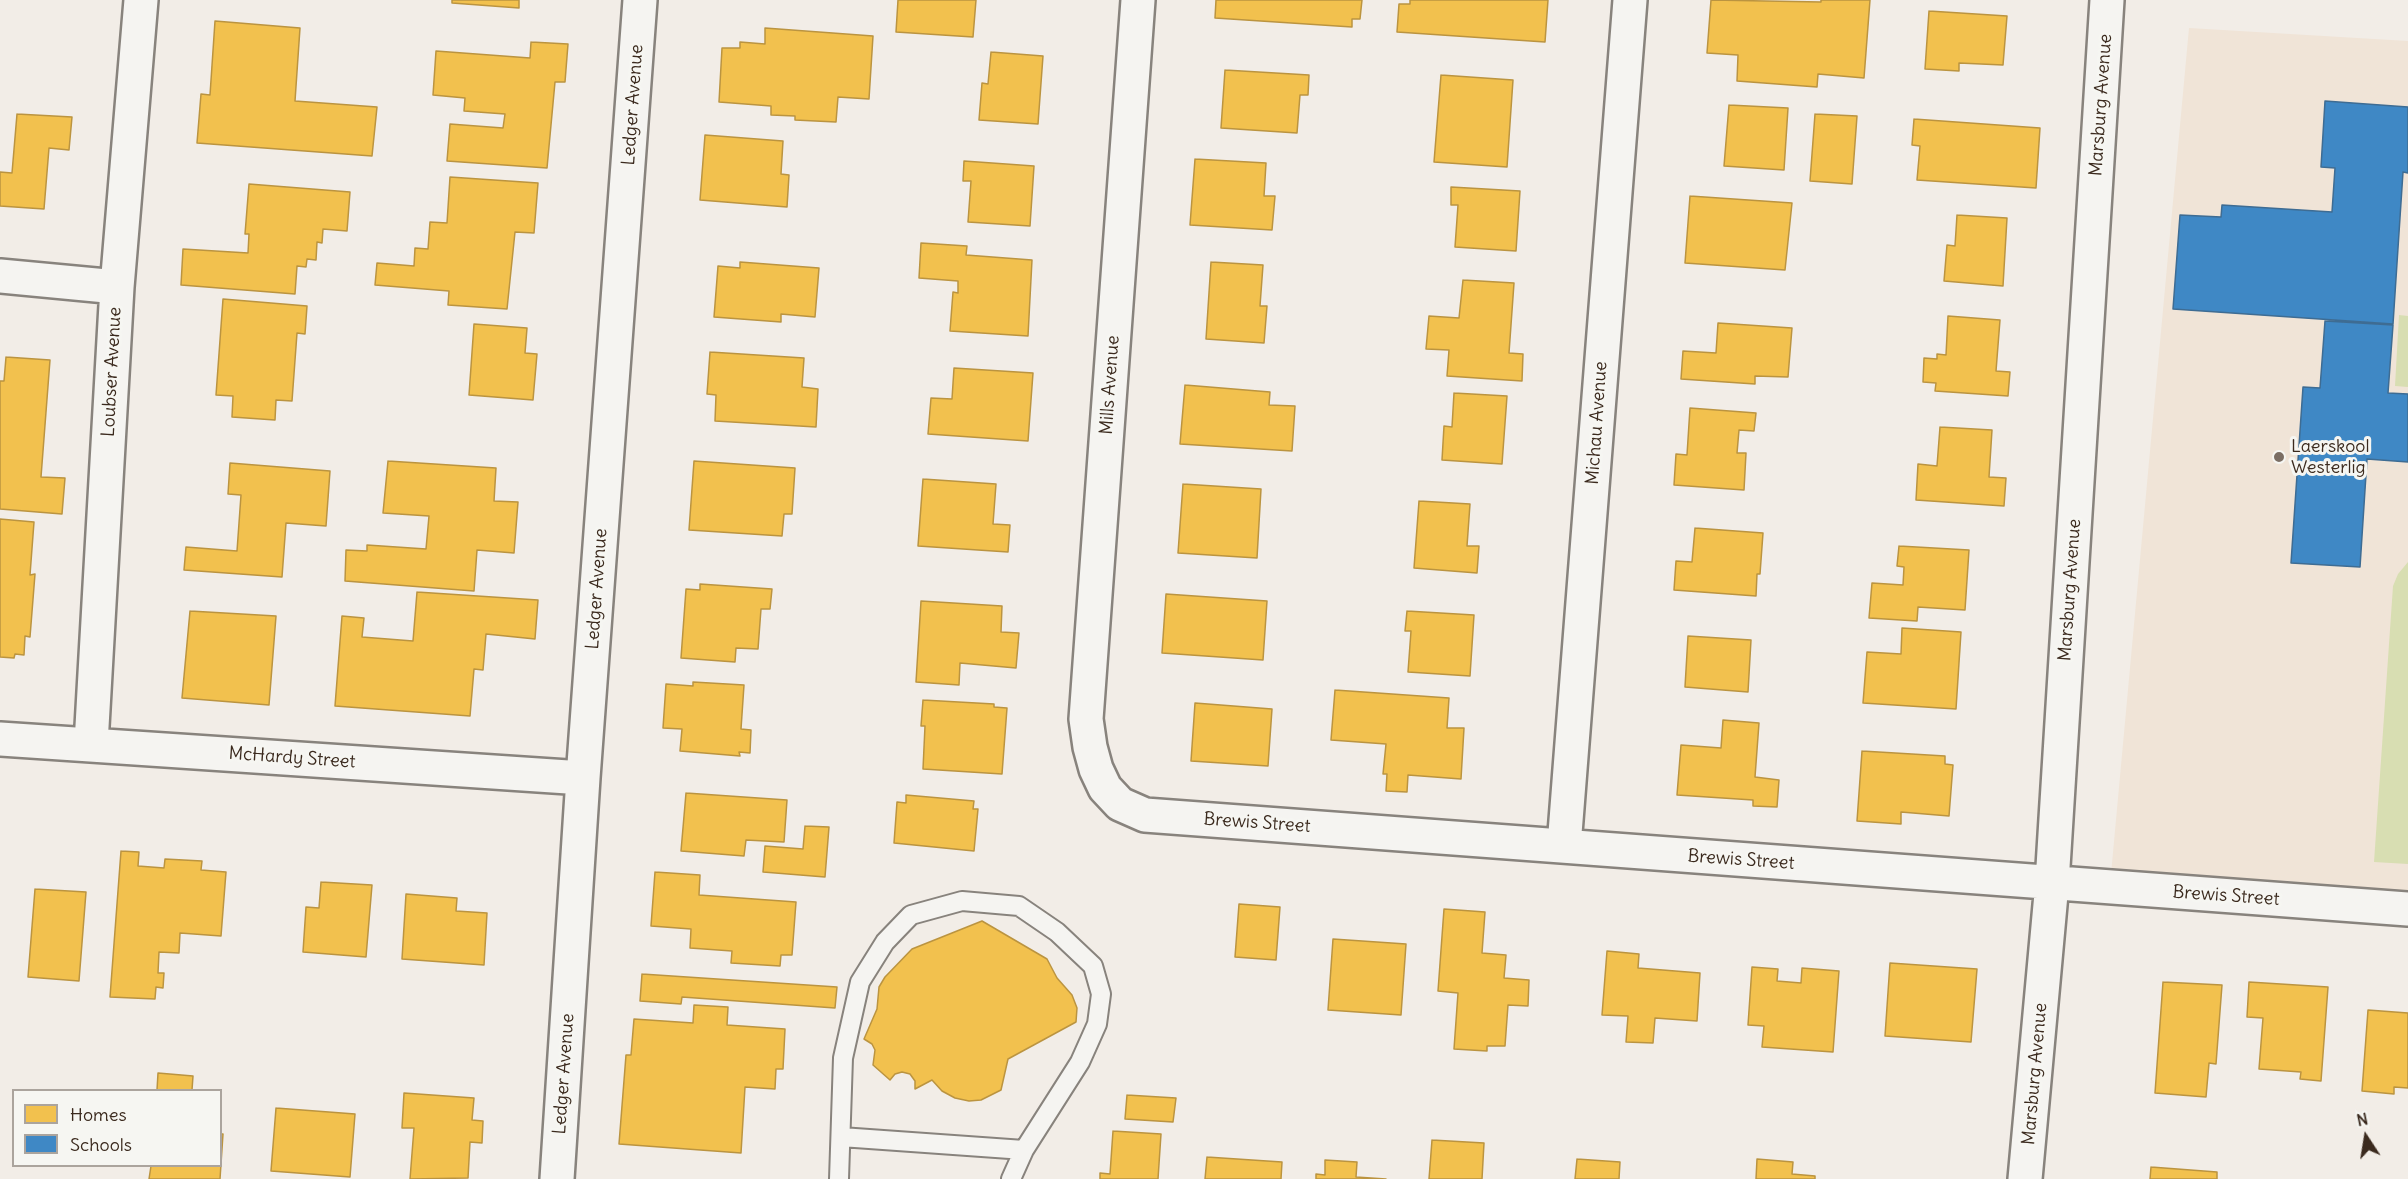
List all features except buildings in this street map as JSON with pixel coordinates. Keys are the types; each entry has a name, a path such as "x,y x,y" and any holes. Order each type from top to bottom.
{"street":[{"name":"Loubser Avenue","path":"91,744 117,287 141,0"},
{"name":"Ledger Avenue","path":"558,1179 583,778 640,0"},
{"name":"Mills Avenue","path":"1096,769 1086,719 1138,0"},
{"name":"Michau Avenue","path":"1564,846 1630,0"},
{"name":"Marsburg Avenue","path":"2025,1179 2052,883 2107,0"},
{"path":"0,276 117,287"},
{"name":"McHardy Street","path":"0,738 583,778"},
{"name":"Brewis Street","path":"1096,769 1105,788 1120,804 1145,815 2408,909"}],"lane":[{"path":"839,1179 843,1058 860,982 885,942 911,915 962,901 1018,906 1047,925 1093,966 1101,994 1097,1024 1080,1062 1024,1150 1011,1179"},
{"path":"840,1137 1024,1150"}],"shaded area":[{"name":"Laerskool Westerlig","path":"2189,28 2408,41 2408,892 2111,874"}],"green space":[{"path":"2399,315 2408,316 2408,387 2395,386"},
{"path":"2408,562 2408,864 2374,862 2393,586 2398,574"}],"place":[{"name":"Laerskool Westerlig","path":"2279,457"}]}
